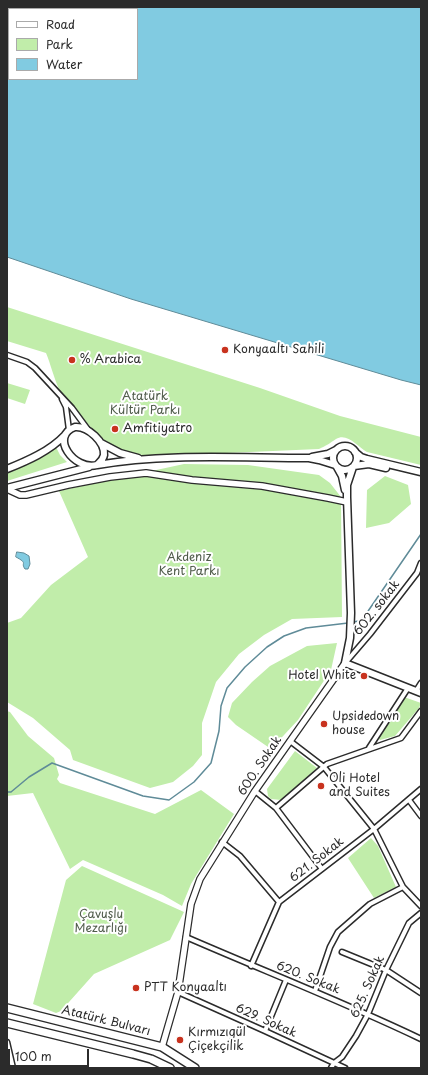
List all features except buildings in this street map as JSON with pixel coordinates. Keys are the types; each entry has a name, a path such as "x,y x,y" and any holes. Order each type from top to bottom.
{"main road":[{"path":"7,469 47,449 73,428 78,426 89,431 101,443 120,453 142,460"},
{"path":"68,432 64,445 69,455 79,463 88,467 142,460 172,458 309,458 328,454 345,446 351,448 361,457 421,472"},
{"path":"7,489 94,466 104,457 101,443"},
{"path":"336,450 333,456 345,485 347,500"},
{"path":"347,500 347,485 357,458 355,452"},
{"path":"309,458 345,470 369,464 421,476"},
{"name":"600. Sokak","path":"345,663 350,638 351,613 347,500"},
{"path":"345,663 418,692"},
{"name":"Atatürk Bulvarı","path":"7,1008 162,1047 195,1068"},
{"path":"7,1023 151,1059 170,1068"}],"street":[{"path":"7,355 27,362 35,368 78,414 89,431"},
{"path":"60,395 66,407 68,432"},
{"path":"7,489 20,495 26,495 110,477 146,473 192,480 262,486 347,500"},
{"name":"602. sokak","path":"345,663 370,634 417,573 421,563"},
{"name":"600. Sokak","path":"162,1047 178,992 191,904 200,879 255,791 345,663"},
{"path":"418,692 421,683"},
{"path":"369,749 408,688"},
{"path":"276,808 327,764 401,738 421,711"},
{"path":"290,741 324,767 374,829 403,887 421,906"},
{"name":"621. Sokak","path":"251,966 279,902 374,829 421,789"},
{"path":"255,791 276,808 322,870"},
{"path":"409,800 421,816"},
{"path":"222,842 240,856 279,902"},
{"path":"315,991 330,947 338,932 370,904 403,887"},
{"name":"625. Sokak","path":"331,1068 334,1063 342,1057 368,1014 386,970 409,923 421,913"},
{"name":"620. Sokak","path":"186,937 251,966 368,1014 421,1039"},
{"path":"342,952 386,970 421,993"},
{"path":"265,1031 286,980"},
{"name":"629. Sokak","path":"178,992 345,1068"},
{"path":"7,1042 13,1068"}],"green space":[{"name":"Atatürk Kültür Parkı","path":"7,307 260,388 340,416 421,437 421,465 367,452 344,437 340,437 319,449 157,456 130,453 120,450 111,445 95,432 62,394 56,382 46,353 7,341"},
{"path":"7,383 30,390 25,404 7,398"},
{"path":"56,447 60,455 67,462 7,481 7,472"},
{"name":"Akdeniz Kent Parkı","path":"184,464 248,465 319,475 330,483 341,497 342,617 292,619 264,635 239,654 216,682 202,723 202,755 193,766 173,782 150,788 73,760 70,750 33,718 7,702 7,623 21,618 51,585 88,557 59,491"},
{"path":"385,476 408,485 411,504 389,523 366,528 367,490"},
{"path":"337,643 331,670 298,720 271,749 236,725 228,717 232,703 270,666 307,646"},
{"path":"404,697 421,703 419,708 395,736 380,740 378,738"},
{"path":"7,711 10,712 28,736 54,758 59,775 57,779 60,783 155,814 201,790 234,814 191,884 182,906 163,895 83,860 70,869 33,793 7,796"},
{"path":"295,751 317,768 281,800 271,799 268,796 267,789"},
{"path":"371,838 378,846 396,887 374,898 348,858"},
{"name":"Çavuşlu Mezarlığı","path":"82,866 184,912 170,940 94,974 61,1011 56,1013 33,1004 66,880"}],"water":[{"path":"7,7 421,7 421,385 131,299 7,257"},
{"path":"17,552 24,553 29,556 30,564 28,569 25,569 23,562 16,557"}],"waterway":[{"path":"354,622 364,617 421,534"},
{"path":"7,792 11,792 29,777 52,763 143,796 169,800 194,782 211,763 219,731 221,706 227,688 245,667 267,647 284,636 306,628 348,623"}],"place":[{"name":"Konyaaltı Sahili","path":"225,350"},
{"name":"% Arabica","path":"72,360"},
{"name":"Amfitiyatro","path":"115,429"},
{"name":"Hotel White","path":"364,676"},
{"name":"Upsidedown house","path":"324,724"},
{"name":"Oli Hotel and Suites","path":"321,786"},
{"name":"PTT Konyaaltı","path":"136,988"},
{"name":"Kırmızıgül Çiçekçilik","path":"180,1040"}]}
